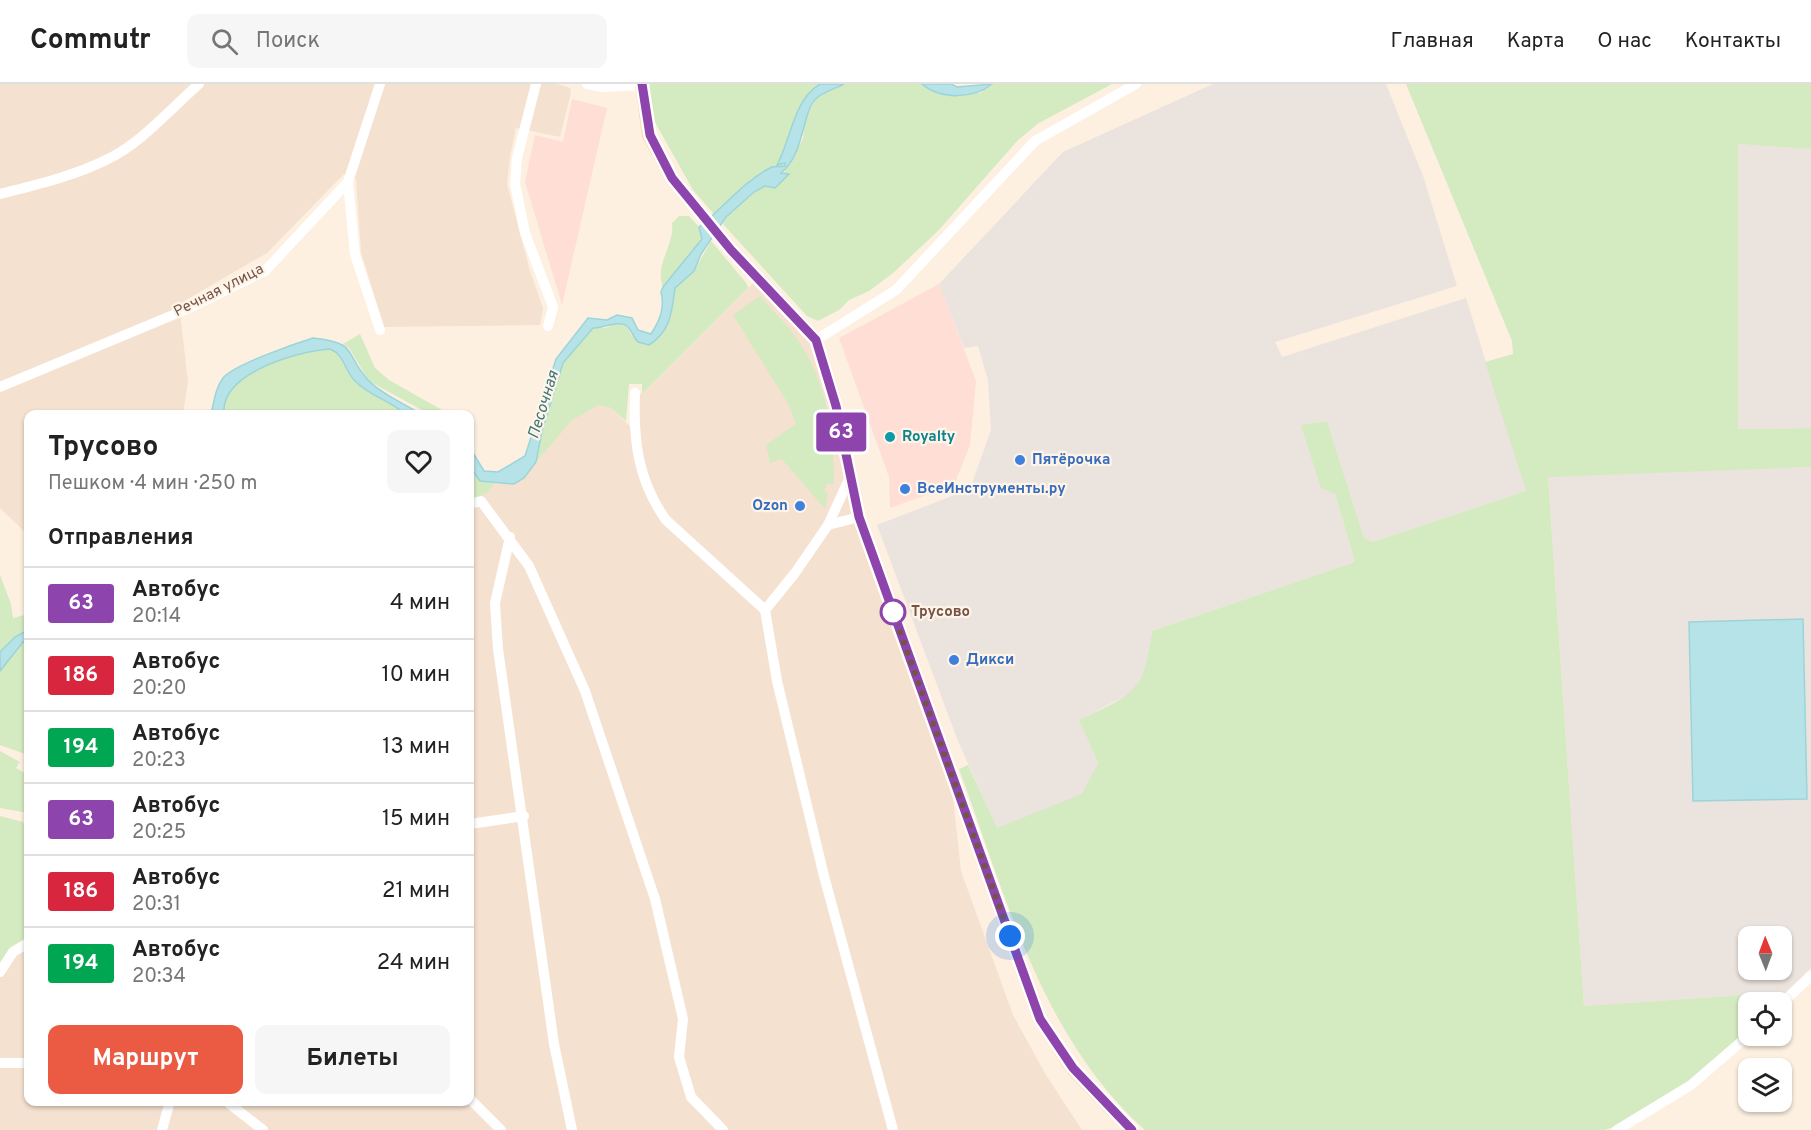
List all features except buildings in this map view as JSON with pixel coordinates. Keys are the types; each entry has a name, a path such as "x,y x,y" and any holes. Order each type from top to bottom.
{"main road":[{"path":"642,84 650,135 685,196 731,250 816,340 836,406 859,517 1040,1019 1073,1068 1132,1130"}],"street":[{"path":"0,194 32,186 107,160 162,118 199,84"},
{"name":"Речная улица","path":"0,387 185,310 265,271 348,182 380,84"},
{"path":"536,84 517,158 515,184 525,233 553,307 548,326"},
{"path":"587,84 603,87 642,84"},
{"path":"816,340 896,290 1035,141 1136,84"},
{"path":"348,182 355,255 380,330"},
{"path":"635,393 637,456 646,488 655,505 666,520 765,610 777,681 824,876 893,1130"},
{"path":"765,610 795,573 828,525 850,477"},
{"path":"474,503 481,501 510,537 529,566 585,691 655,898 683,1019 678,1057 691,1097 723,1130"},
{"path":"828,525 859,517"},
{"path":"510,537 495,603 498,649 524,816 554,1044 572,1130"},
{"path":"474,823 524,816"},
{"path":"0,972 13,952 24,945"},
{"path":"1792,994 1811,976"},
{"path":"1617,1130 1691,1085 1738,1044"},
{"path":"0,1063 24,1063"},
{"path":"474,1104 501,1130"},
{"path":"162,1130 169,1106"},
{"path":"232,1106 263,1130"}],"shaded area":[{"path":"0,84 557,84 570,88 571,93 560,137 516,128 510,157 507,184 530,271 543,308 540,325 384,327 361,252 356,179 344,174 267,253 179,304 188,382 184,410 24,410 24,531 0,508"},
{"path":"1213,84 1386,84 1423,176 1457,286 1275,342 1282,357 1466,298 1526,491 1373,542 1364,538 1327,421 1302,425 1321,487 1335,494 1355,562 1152,631 1148,663 1133,692 1079,720 1098,763 1083,794 997,829 958,741 877,525 970,489 991,430 988,380 978,346 964,348 939,284 1063,152"},
{"path":"572,99 607,108 562,305 525,182 535,135 563,142"},
{"path":"1738,144 1811,149 1811,428 1738,429"},
{"path":"757,279 816,340 859,517 950,770 961,871 1013,1015 1046,1075 1082,1130 0,1130 0,964 10,947 24,939 24,1106 474,1106 474,498 491,483 511,484 532,468 571,421 599,405 611,408 634,430 635,393 642,394"},
{"path":"939,284 976,381 970,445 954,485 890,508 889,477 839,338"},
{"path":"1811,467 1811,968 1786,992 1738,992 1738,995 1584,1006 1548,476"}],"green space":[{"path":"650,84 820,84 815,87 778,164 785,163 785,166 751,179 737,195 714,214 693,190 656,124 651,113"},
{"path":"844,84 922,84 980,93 992,84 1112,84 1039,123 1018,140 938,231 893,273 869,291 849,300 839,310 818,321 807,316 723,224 735,207 753,193 765,186 775,188 803,139 805,122 816,98"},
{"path":"1406,84 1811,84 1811,149 1738,144 1738,429 1811,428 1811,467 1548,477 1584,1006 1738,995 1738,1038 1664,1100 1626,1122 1605,1130 1145,1130 1109,1093 1079,1052 1053,1008 1011,915 959,769 968,765 997,828 1082,794 1098,763 1079,720 1112,704 1133,689 1145,668 1152,631 1355,562 1335,494 1321,488 1301,425 1327,421 1364,538 1373,542 1526,491 1485,362 1513,354 1512,341"},
{"path":"679,216 689,216 699,227 702,239 663,287 661,270 671,239 672,223"},
{"path":"711,241 748,288 642,394 642,384 629,384 626,421 611,408 599,405 571,421 536,462 542,431 563,363 593,328 606,328 615,323 626,326 632,336 649,345 666,327 673,305 675,288 694,271"},
{"path":"760,296 799,342 809,358 822,392 827,410 834,466 834,484 827,483 824,491 828,494 825,509 782,459 770,463 766,445 796,424 789,405 733,315"},
{"path":"360,334 375,368 389,380 442,410 422,410 369,381 349,348 343,344"},
{"path":"330,349 335,352 355,381 400,410 225,410 226,400 234,387 247,376 281,360"},
{"path":"474,473 480,481 495,483 488,492 474,499"},
{"path":"0,575 11,604 13,618 24,615 24,632 15,637 0,652"},
{"path":"23,642 24,754 0,745 0,671"},
{"path":"0,751 20,762 16,768 24,773 24,812 0,808"},
{"path":"0,816 23,822 24,825 24,939 10,947 0,964"}],"water":[{"name":"Песочная","path":"820,84 844,84 821,95 813,103 795,155 781,173 789,174 775,188 765,186 754,192 726,217 701,254 694,271 675,288 669,320 662,333 649,345 638,342 624,324 593,328 563,363 542,431 536,462 524,478 514,484 480,481 474,473 474,455 484,471 498,472 525,456 556,359 588,318 607,320 617,315 632,318 638,330 651,334 661,314 663,287 702,239 699,227 762,172 772,167 785,166 785,163 777,165 798,110 811,91"},
{"path":"922,84 951,84 957,87 992,84 976,93 957,96 938,93"},
{"path":"313,338 337,343 348,350 360,370 373,385 414,410 399,410 367,391 351,377 339,355 330,349 299,354 264,367 247,376 234,387 226,400 225,410 212,410 223,378 239,367"},
{"path":"1803,619 1807,799 1693,801 1689,622"},
{"path":"24,632 24,642 0,671 0,652 15,637"}],"bus line":[{"name":"63","path":"642,84 644,112 650,135 672,178 731,250 816,340 836,406 859,517 1040,1019 1073,1068 1132,1130"}],"place":[{"name":"Royalty","path":"890,437"},
{"name":"Пятёрочка","path":"1020,460"},
{"name":"ВсеИнструменты.ру","path":"905,489"},
{"name":"Ozon","path":"800,506"},
{"name":"Трусово","path":"893,612"},
{"name":"Дикси","path":"954,660"}],"route":[{"path":"893,612 891,607 1010,936"}]}
